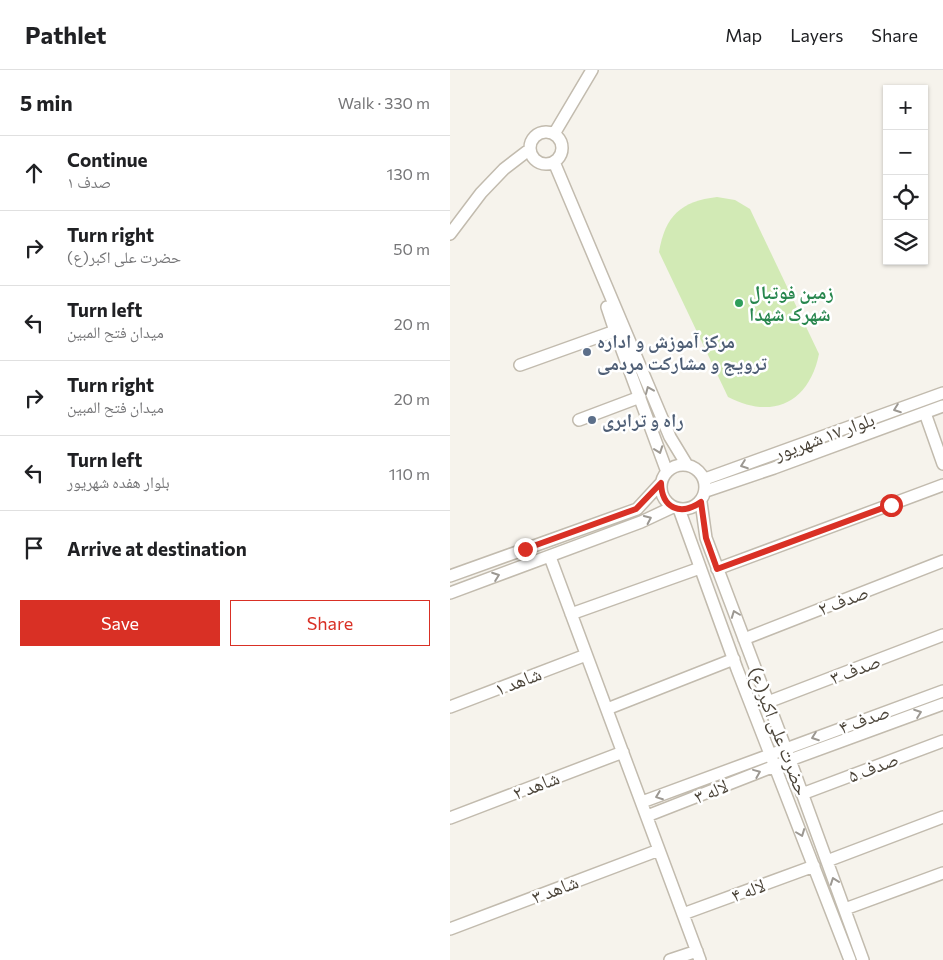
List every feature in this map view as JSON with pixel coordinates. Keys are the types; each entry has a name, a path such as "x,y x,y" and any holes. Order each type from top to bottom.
{"street":[{"path":"554,134 592,70"},
{"path":"546,132 554,134 560,140 562,148 560,156 554,162 546,164 538,162 532,156 530,148 532,140 538,134 546,132"},
{"path":"450,234 481,193 504,169 530,148"},
{"path":"554,162 670,437 687,465"},
{"path":"599,271 615,331 667,472"},
{"path":"520,365 615,331"},
{"name":"بلوار ۱۷ شهریور","path":"704,491 943,392"},
{"path":"579,420 640,397"},
{"name":"بلوار ۱۷ شهریور","path":"704,491 774,468 943,406"},
{"path":"925,413 943,464"},
{"path":"450,576 636,509 661,483 667,472 676,466 687,465 698,470 704,491 691,508 676,508 550,557 450,592"},
{"path":"661,483 661,493 666,502 676,508"},
{"path":"717,569 943,485"},
{"name":"حضرت علی اکبر(ع)","path":"704,491 706,538 863,960"},
{"name":"حضرت علی اکبر(ع)","path":"676,508 850,960"},
{"path":"550,557 698,955 670,960"},
{"name":"صدف ۲","path":"744,639 943,561"},
{"path":"571,614 700,568"},
{"path":"709,592 724,586"},
{"name":"صدف ۳","path":"768,702 943,635"},
{"name":"شاهد ۱","path":"450,707 586,655"},
{"path":"606,709 734,659"},
{"name":"صدف ۴","path":"770,754 943,691"},
{"name":"صدف ۴","path":"775,766 943,704"},
{"name":"صدف ۵","path":"802,794 943,741"},
{"name":"شاهد ۲","path":"450,818 623,752"},
{"name":"لاله ۳","path":"642,802 770,754"},
{"name":"لاله ۳","path":"647,816 775,766"},
{"path":"826,860 943,816"},
{"name":"شاهد ۳","path":"450,929 659,850"},
{"name":"لاله ۴","path":"683,914 814,866"},
{"path":"844,910 943,873"}],"green space":[{"name":"زمین فوتبال شهرک شهدا","path":"717,197 735,200 750,209 819,354 807,385 786,402 773,406 759,407 744,404 728,397 659,252 670,220 677,212 694,202"}],"place":[{"name":"زمین فوتبال شهرک شهدا","path":"739,303"},
{"name":"مرکز آموزش و اداره ترویج و مشارکت مردمی","path":"587,352"},
{"name":"راه و ترابری","path":"592,420"}],"route":[{"path":"525,549 636,509 661,483 661,493 666,502 673,508 691,508 701,502 706,538 717,569 891,505"}]}
